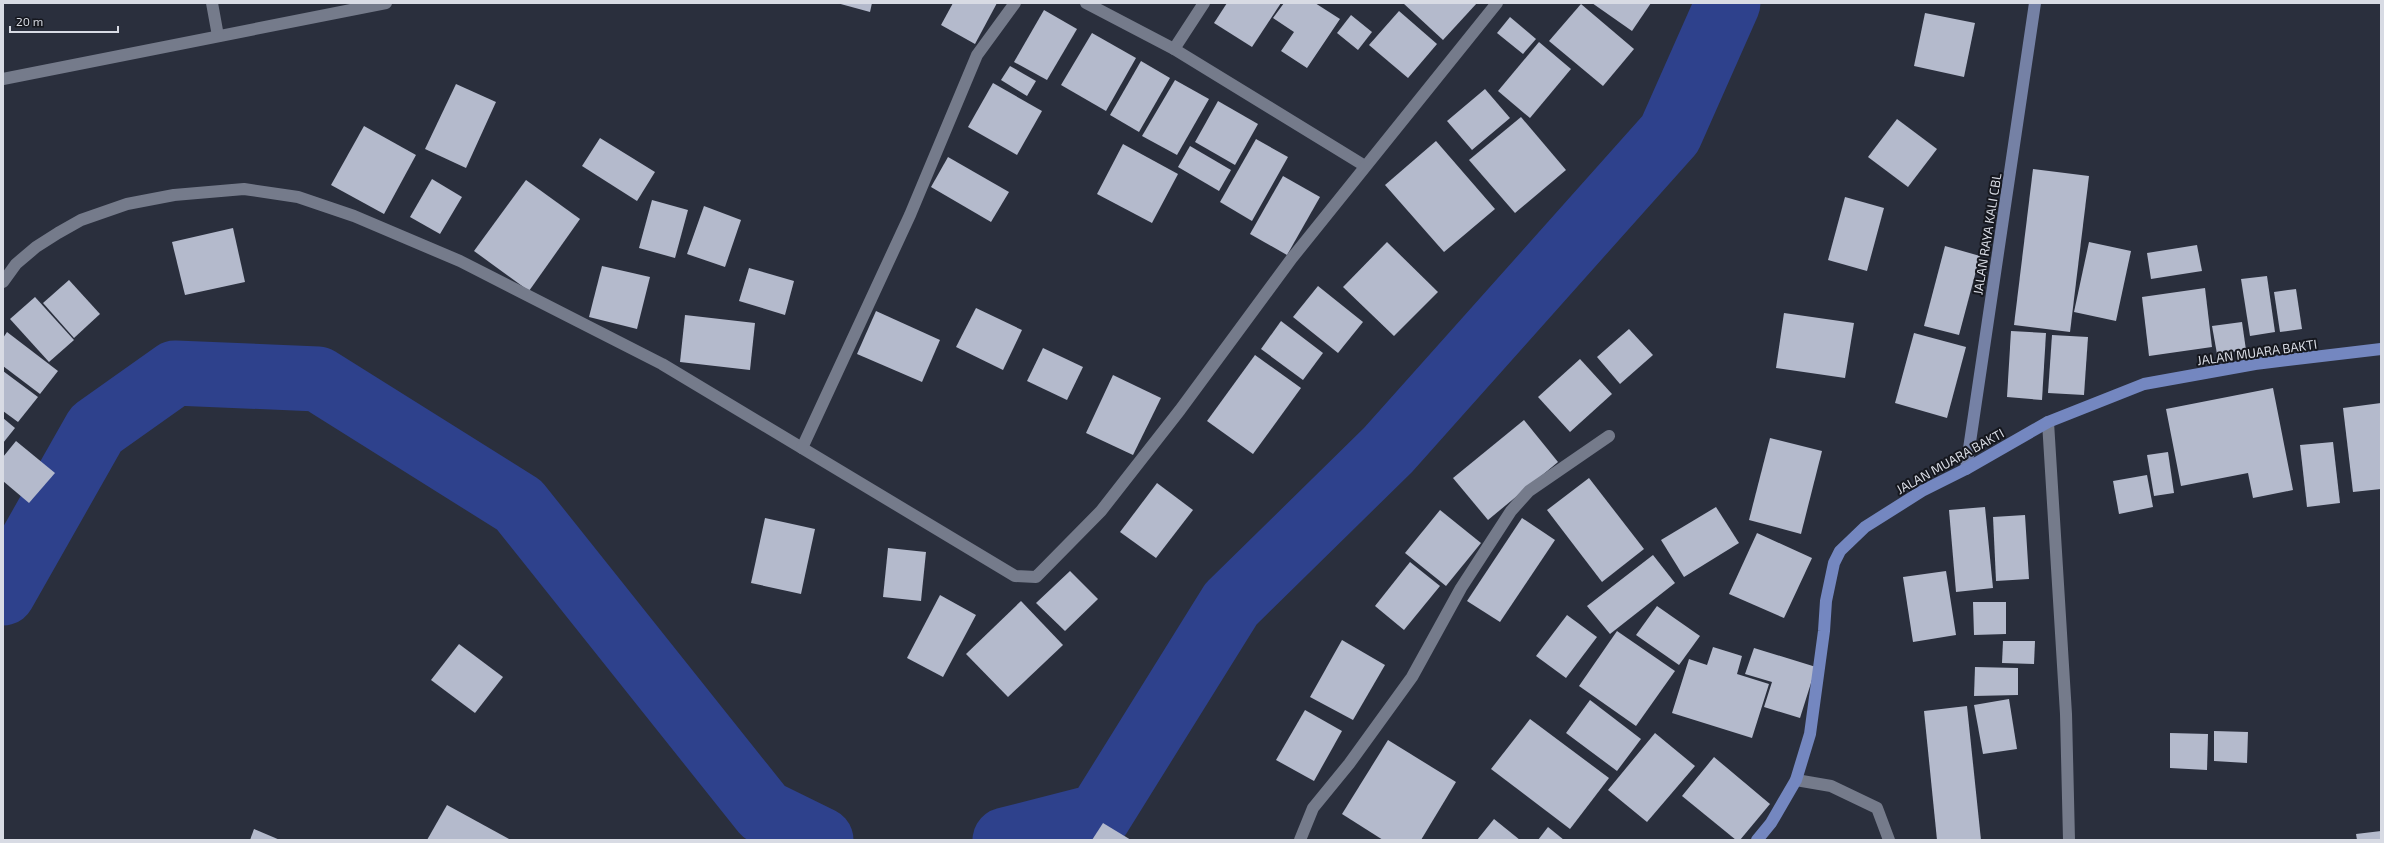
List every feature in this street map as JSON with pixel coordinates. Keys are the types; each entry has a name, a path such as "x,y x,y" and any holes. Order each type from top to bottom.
{"main road":[{"name":"JALAN MUARA BAKTI","path":"1758,840 1771,823 1796,780 1810,734 1824,631 1826,601 1834,563 1840,551 1865,527 1922,491 1966,469 2048,422 2144,384 2256,364 2381,349"}],"street":[{"path":"212,3 216,18 218,36"},
{"path":"3,78 386,3"},
{"path":"802,448 910,215 977,55 1015,3"},
{"path":"1086,3 1174,48 1365,166"},
{"path":"1174,48 1204,3"},
{"path":"3,282 16,264 36,247 58,233 81,220 127,204 174,194 244,189 298,197 354,216 460,261 662,364 1015,576 1036,577 1101,511 1180,410 1292,258 1497,3"},
{"name":"JALAN RAYA KALI CBL","path":"1966,469 2035,3"},
{"path":"2048,422 2066,714 2069,840"},
{"path":"1300,840 1313,808 1349,764 1412,677 1461,588 1511,511 1530,491 1609,436"},
{"path":"1796,780 1831,786 1877,808 1889,840"}],"building":[{"path":"837,3 872,3 870,12"},
{"path":"953,3 997,3 975,44 941,25"},
{"path":"1227,3 1281,3 1252,47 1214,23"},
{"path":"1284,3 1315,3 1340,19 1307,68 1281,51 1294,32 1273,18"},
{"path":"1403,3 1477,3 1443,40"},
{"path":"1592,3 1651,3 1632,31"},
{"path":"1581,4 1634,49 1603,86 1549,41"},
{"path":"1044,10 1077,29 1047,80 1014,62"},
{"path":"1399,11 1437,44 1408,78 1369,45"},
{"path":"1925,13 1975,23 1964,77 1914,66"},
{"path":"1351,15 1372,32 1358,50 1337,33"},
{"path":"1510,17 1536,39 1523,54 1497,33"},
{"path":"1092,33 1136,58 1106,111 1061,85"},
{"path":"1539,42 1571,69 1530,118 1498,91"},
{"path":"1141,61 1170,78 1139,132 1110,115"},
{"path":"1010,66 1036,81 1027,96 1001,80"},
{"path":"1175,80 1209,99 1177,155 1142,136"},
{"path":"993,83 1042,111 1017,155 968,127"},
{"path":"456,84 496,102 466,168 425,149"},
{"path":"1485,89 1510,118 1472,150 1447,121"},
{"path":"1218,101 1258,124 1235,165 1195,142"},
{"path":"1521,117 1566,170 1515,213 1469,160"},
{"path":"1897,119 1937,149 1908,187 1868,157"},
{"path":"364,126 416,155 384,214 331,185"},
{"path":"600,138 655,172 637,201 582,166"},
{"path":"1256,139 1288,157 1252,221 1220,202"},
{"path":"1436,141 1495,209 1444,252 1385,185"},
{"path":"1123,144 1178,174 1152,223 1097,194"},
{"path":"1190,146 1231,170 1219,191 1178,167"},
{"path":"948,157 1009,192 991,222 931,187"},
{"path":"2033,169 2089,176 2070,332 2014,325"},
{"path":"1283,176 1320,197 1287,255 1250,234"},
{"path":"432,179 462,197 440,234 410,217"},
{"path":"526,180 580,219 529,291 474,251"},
{"path":"1845,197 1884,208 1867,271 1828,260"},
{"path":"652,200 688,210 675,258 639,248"},
{"path":"704,206 741,220 725,267 687,254"},
{"path":"233,228 245,282 185,295 172,242"},
{"path":"1387,242 1438,292 1394,336 1343,287"},
{"path":"2089,242 2131,251 2116,321 2074,312"},
{"path":"2197,245 2202,271 2151,279 2147,253"},
{"path":"1945,246 1980,256 1959,335 1924,326"},
{"path":"602,266 650,277 637,329 589,317"},
{"path":"749,268 794,281 785,315 739,301"},
{"path":"2267,276 2275,332 2250,336 2241,279"},
{"path":"69,280 100,314 74,338 43,303"},
{"path":"1318,286 1363,322 1338,353 1293,317"},
{"path":"2205,288 2212,347 2149,356 2142,297"},
{"path":"2296,289 2302,329 2280,332 2274,292"},
{"path":"35,297 74,340 49,362 10,319"},
{"path":"976,308 1022,330 1003,370 956,347"},
{"path":"876,311 940,340 922,382 857,354"},
{"path":"1784,313 1854,323 1845,378 1776,368"},
{"path":"685,315 755,323 750,370 680,362"},
{"path":"1281,321 1323,353 1303,380 1261,349"},
{"path":"2242,322 2246,350 2217,354 2212,326"},
{"path":"1629,329 1653,355 1620,384 1597,357"},
{"path":"2011,331 2046,333 2042,400 2007,397"},
{"path":"7,332 58,371 40,394 3,366 3,338"},
{"path":"1914,333 1966,347 1947,418 1895,403"},
{"path":"2052,335 2088,337 2084,395 2048,393"},
{"path":"1043,348 1083,367 1067,400 1027,381"},
{"path":"1255,355 1301,388 1253,454 1207,421"},
{"path":"1580,359 1612,394 1570,432 1538,397"},
{"path":"3,371 38,397 18,422 3,411"},
{"path":"1113,375 1161,398 1133,455 1086,433"},
{"path":"2273,388 2293,490 2253,498 2248,473 2181,486 2166,409"},
{"path":"2381,403 2381,489 2353,492 2343,408"},
{"path":"3,418 15,428 3,443"},
{"path":"1524,420 1558,462 1488,520 1453,478"},
{"path":"1770,438 1822,451 1801,534 1749,520"},
{"path":"16,441 55,473 29,503 3,481 3,457"},
{"path":"2333,442 2340,503 2307,507 2300,445"},
{"path":"2168,452 2174,493 2154,496 2147,455"},
{"path":"2147,475 2153,507 2119,514 2113,481"},
{"path":"1589,478 1644,549 1602,582 1547,510"},
{"path":"1157,483 1193,510 1156,558 1120,532"},
{"path":"1716,507 1739,543 1684,577 1661,540"},
{"path":"1985,507 1993,588 1956,592 1949,510"},
{"path":"1440,510 1481,543 1446,586 1405,553"},
{"path":"2025,515 2029,579 1996,581 1993,517"},
{"path":"765,518 815,529 801,594 751,583"},
{"path":"1522,518 1555,540 1500,622 1467,601"},
{"path":"1757,533 1812,558 1784,618 1729,594"},
{"path":"888,548 926,552 921,601 883,597"},
{"path":"1653,555 1675,583 1610,634 1587,606"},
{"path":"1410,562 1440,586 1404,630 1375,606"},
{"path":"1070,571 1098,599 1065,631 1036,603"},
{"path":"1946,571 1956,635 1913,642 1903,577"},
{"path":"940,595 976,615 943,677 907,658"},
{"path":"1021,601 1063,645 1008,697 966,654"},
{"path":"1973,602 2006,602 2006,634 1974,635"},
{"path":"1657,606 1700,636 1679,665 1636,635"},
{"path":"1567,615 1597,637 1566,678 1536,656"},
{"path":"1617,631 1675,671 1636,726 1579,686"},
{"path":"1342,640 1385,665 1353,720 1310,697"},
{"path":"2003,641 2035,641 2034,664 2002,663"},
{"path":"459,644 503,677 475,713 431,680"},
{"path":"1713,647 1742,656 1737,674 1769,684 1752,738 1672,713 1689,659 1707,665"},
{"path":"1754,648 1816,667 1800,718 1764,707 1772,682 1745,674"},
{"path":"1975,667 2018,668 2018,695 1974,696"},
{"path":"2009,699 2017,749 1983,754 1974,705"},
{"path":"1590,700 1641,739 1617,771 1566,733"},
{"path":"1967,706 1981,840 1937,840 1924,711"},
{"path":"1305,710 1342,731 1314,781 1276,760"},
{"path":"1530,719 1609,778 1570,829 1491,769"},
{"path":"2214,731 2248,732 2247,763 2214,761"},
{"path":"1655,733 1695,766 1647,822 1608,790"},
{"path":"2170,733 2208,734 2207,770 2170,768"},
{"path":"1388,740 1456,782 1421,840 1383,840 1342,814"},
{"path":"1714,757 1770,804 1740,840 1736,840 1682,796"},
{"path":"447,805 511,840 427,840"},
{"path":"1494,819 1520,840 1477,840"},
{"path":"1103,823 1131,840 1092,840"},
{"path":"1548,827 1564,840 1538,840"},
{"path":"254,829 280,840 250,840"},
{"path":"2381,831 2381,840 2357,840 2356,834"}],"waterway":[{"path":"1005,840 1099,816 1231,604 1388,450 1670,134 1728,3"},
{"path":"3,593 96,429 175,373 318,379 519,505 764,812 821,840"}]}
